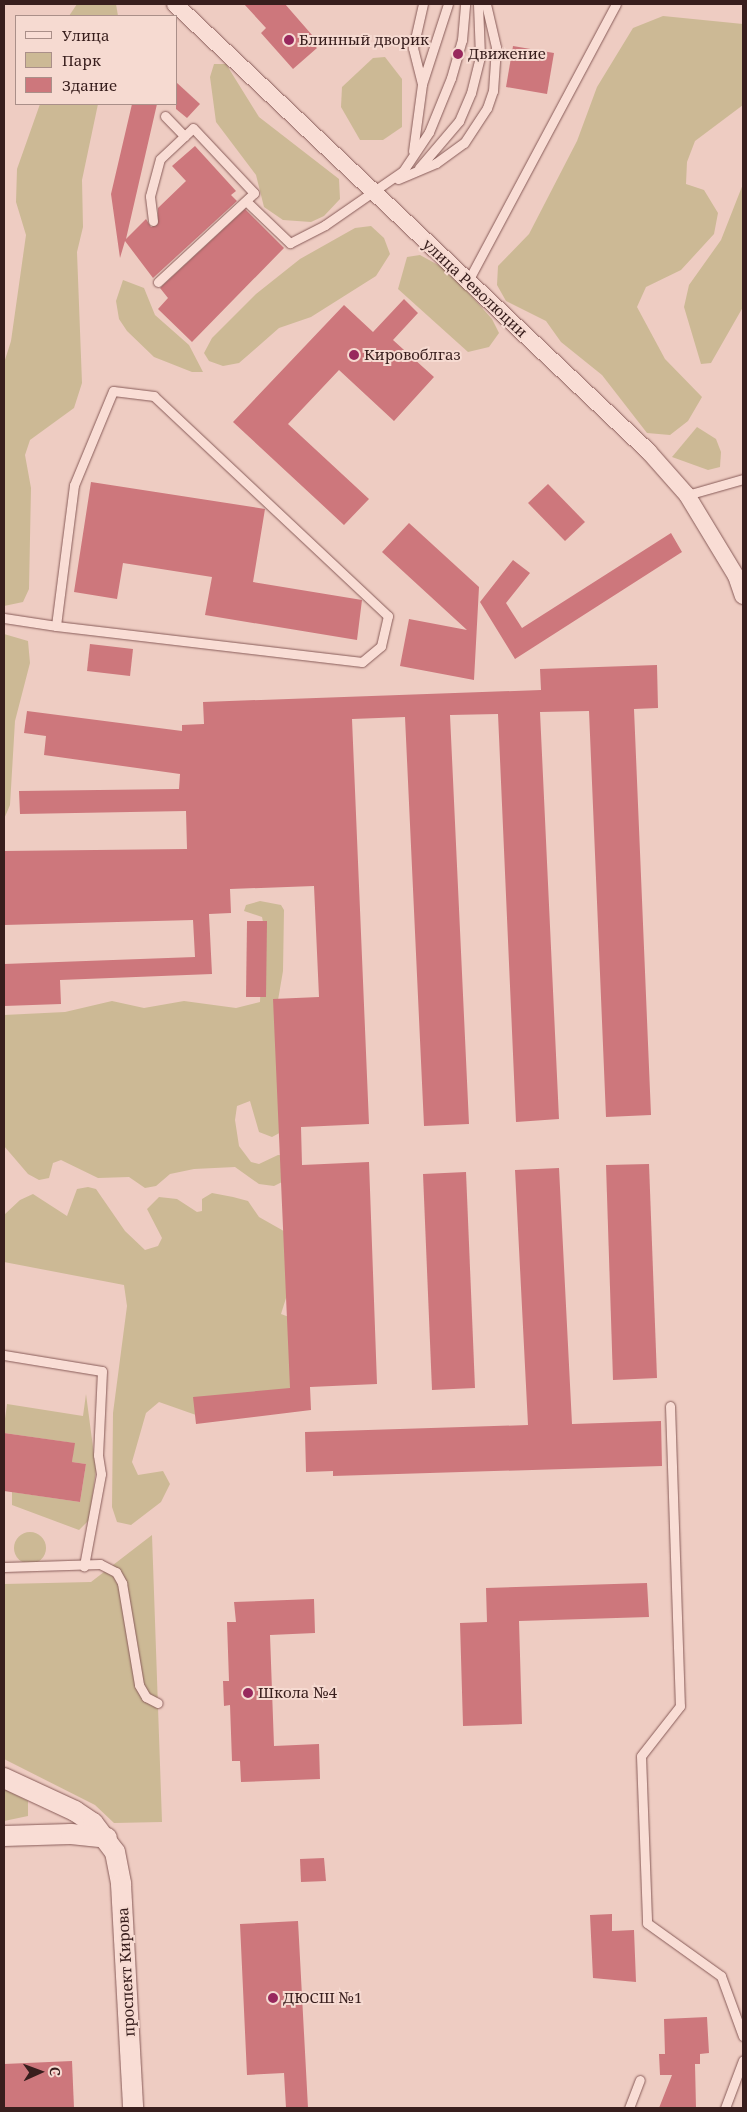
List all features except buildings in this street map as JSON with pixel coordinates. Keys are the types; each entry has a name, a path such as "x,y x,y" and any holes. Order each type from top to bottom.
{"street":[{"name":"улица Революции","path":"175,4 649,452 686,495 740,571 743,596"},
{"path":"4,1778 75,1811 107,1838"},
{"path":"4,1836 71,1834 107,1838"},
{"name":"проспект Кирова","path":"107,1838 115,1852 121,1884 133,2108"}],"lane":[{"path":"422,84 413,48 423,4"},
{"path":"410,162 422,84 448,4"},
{"path":"246,201 290,243 391,181 410,162 451,78 462,40 465,4"},
{"path":"415,172 444,142 471,93 480,56 478,4"},
{"path":"391,181 415,172 464,143 490,99 496,47 486,4"},
{"path":"468,282 616,4"},
{"path":"165,116 184,136"},
{"path":"153,220 150,196 160,159 192,128 254,193 158,282"},
{"path":"4,618 56,626 362,662 382,646 388,616 154,396 113,391 74,484 56,626"},
{"path":"686,495 743,479"},
{"path":"4,1355 102,1371 98,1455 101,1474 84,1566"},
{"path":"670,1406 680,1706 641,1756 647,1923 721,1976 743,2036"},
{"path":"4,1567 84,1566 109,1568 122,1583 139,1685 146,1698 158,1703"},
{"path":"725,2108 743,2060"},
{"path":"629,2108 640,2080"}],"green space":[{"path":"77,4 116,4 118,15 70,15"},
{"path":"663,16 743,24 743,105 695,141 687,162 686,184 704,190 718,213 714,234 681,270 646,287 637,307 665,359 702,397 688,421 670,435 647,433 602,375 561,342 546,321 506,301 497,285 498,266 529,234 577,141 597,87 633,28"},
{"path":"385,57 402,79 402,127 383,140 360,140 341,107 342,87 373,58"},
{"path":"214,64 226,64 259,117 339,179 340,199 324,216 311,222 283,220 264,207 256,175 216,122 210,77"},
{"path":"40,105 98,105 82,180 83,227 77,252 82,383 74,408 30,440 25,455 31,488 29,589 23,602 4,606 4,363 11,341 26,235 16,202 17,169"},
{"path":"743,184 743,307 711,363 701,364 684,307 689,285 721,240"},
{"path":"371,226 384,238 390,254 376,276 311,317 279,328 239,363 223,366 209,361 204,353 212,338 256,294 300,259 355,228"},
{"path":"420,255 449,271 492,319 499,333 489,347 468,352 398,289 407,257"},
{"path":"123,280 144,288 155,315 189,345 203,372 192,372 154,357 127,331 119,319 116,301"},
{"path":"697,427 716,439 721,452 720,467 708,470 672,457"},
{"path":"4,634 28,641 30,663 15,721 10,805 4,819"},
{"path":"260,901 281,905 284,910 283,971 277,1006 285,1130 272,1137 259,1132 250,1101 237,1106 235,1120 239,1146 251,1162 259,1164 278,1155 291,1156 286,1180 274,1186 259,1184 235,1167 194,1169 170,1174 156,1186 145,1188 129,1177 98,1178 61,1160 53,1163 49,1178 39,1180 28,1174 4,1146 4,1015 65,1012 112,1001 144,1008 184,1001 236,1008 260,1002 263,922 262,917 244,911 246,905"},
{"path":"88,1187 96,1189 125,1231 145,1250 158,1246 162,1238 147,1209 159,1197 177,1199 197,1212 202,1211 202,1199 212,1193 248,1201 259,1217 289,1234 292,1279 281,1314 297,1320 300,1397 196,1415 159,1402 146,1413 132,1462 138,1475 163,1471 170,1484 161,1502 131,1525 117,1522 112,1507 113,1413 127,1306 124,1285 4,1262 4,1215 20,1200 33,1194 67,1216 77,1189"},
{"path":"86,1394 96,1470 89,1520 79,1530 12,1505 12,1492 80,1502 86,1464 72,1462 74,1443 4,1433 4,1426 7,1404 83,1416"},
{"path":"30,1532 36,1533 41,1537 45,1542 45,1554 41,1559 36,1563 30,1564 24,1563 19,1559 15,1554 14,1548 15,1542 19,1537 24,1533"},
{"path":"152,1535 162,1822 114,1823 95,1805 4,1759 4,1584 91,1582"},
{"path":"4,1789 28,1801 28,1816 4,1821"}],"place":[{"name":"Блинный дворик","path":"289,40"},
{"name":"Движение","path":"458,54"},
{"name":"Кировоблгаз","path":"354,355"},
{"name":"Школа №4","path":"248,1693"},
{"name":"ДЮСШ №1","path":"273,1998"}]}
